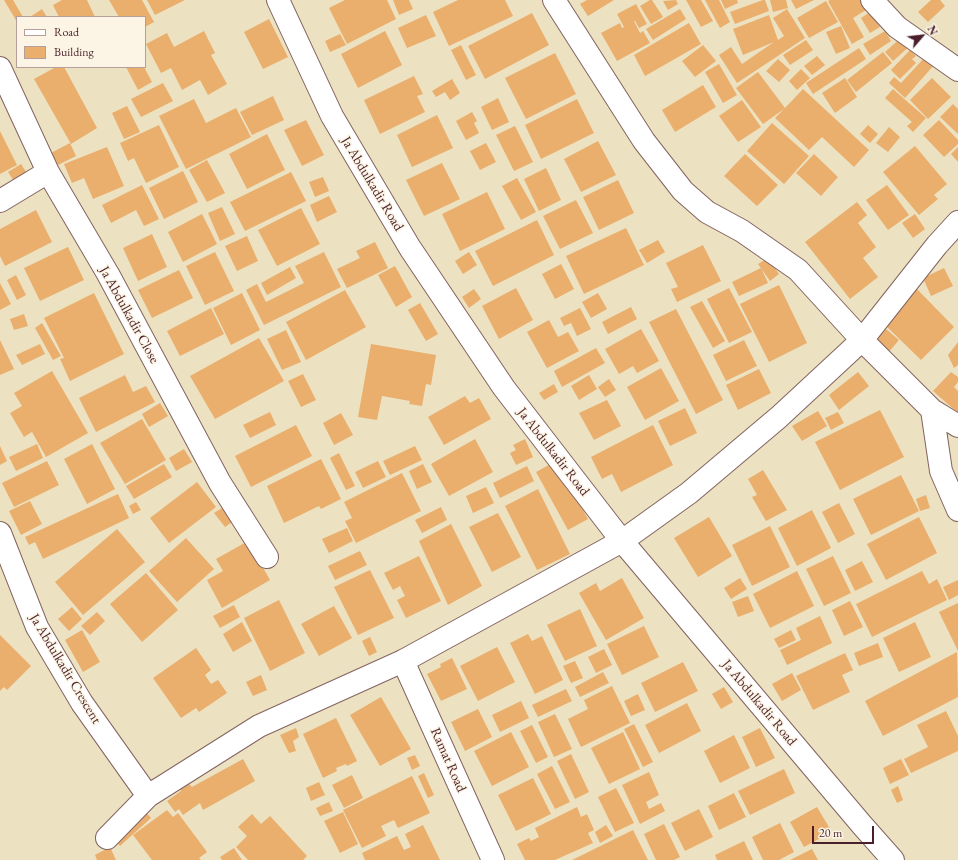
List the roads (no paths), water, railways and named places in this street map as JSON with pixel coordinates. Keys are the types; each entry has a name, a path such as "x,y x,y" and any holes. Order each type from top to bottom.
{"street":[{"name":"Ja Abdulkadir Road","path":"278,0 332,116 410,248 504,388 622,541 893,860"},
{"path":"554,0 644,141 683,191 707,212 742,231 798,270 862,340 932,410 958,426"},
{"path":"872,0 897,27 958,70"},
{"name":"Ja Abdulkadir Close","path":"0,68 48,172 108,274 220,483 267,557"},
{"path":"0,201 48,172"},
{"path":"107,838 148,796 259,726 403,660 622,541 689,493 779,416 862,340 937,245 958,222"},
{"path":"932,410 941,471 953,484 958,510"},
{"name":"Ja Abdulkadir Crescent","path":"0,533 37,627 82,703 148,796"},
{"name":"Ramat Road","path":"403,660 492,860"}]}
